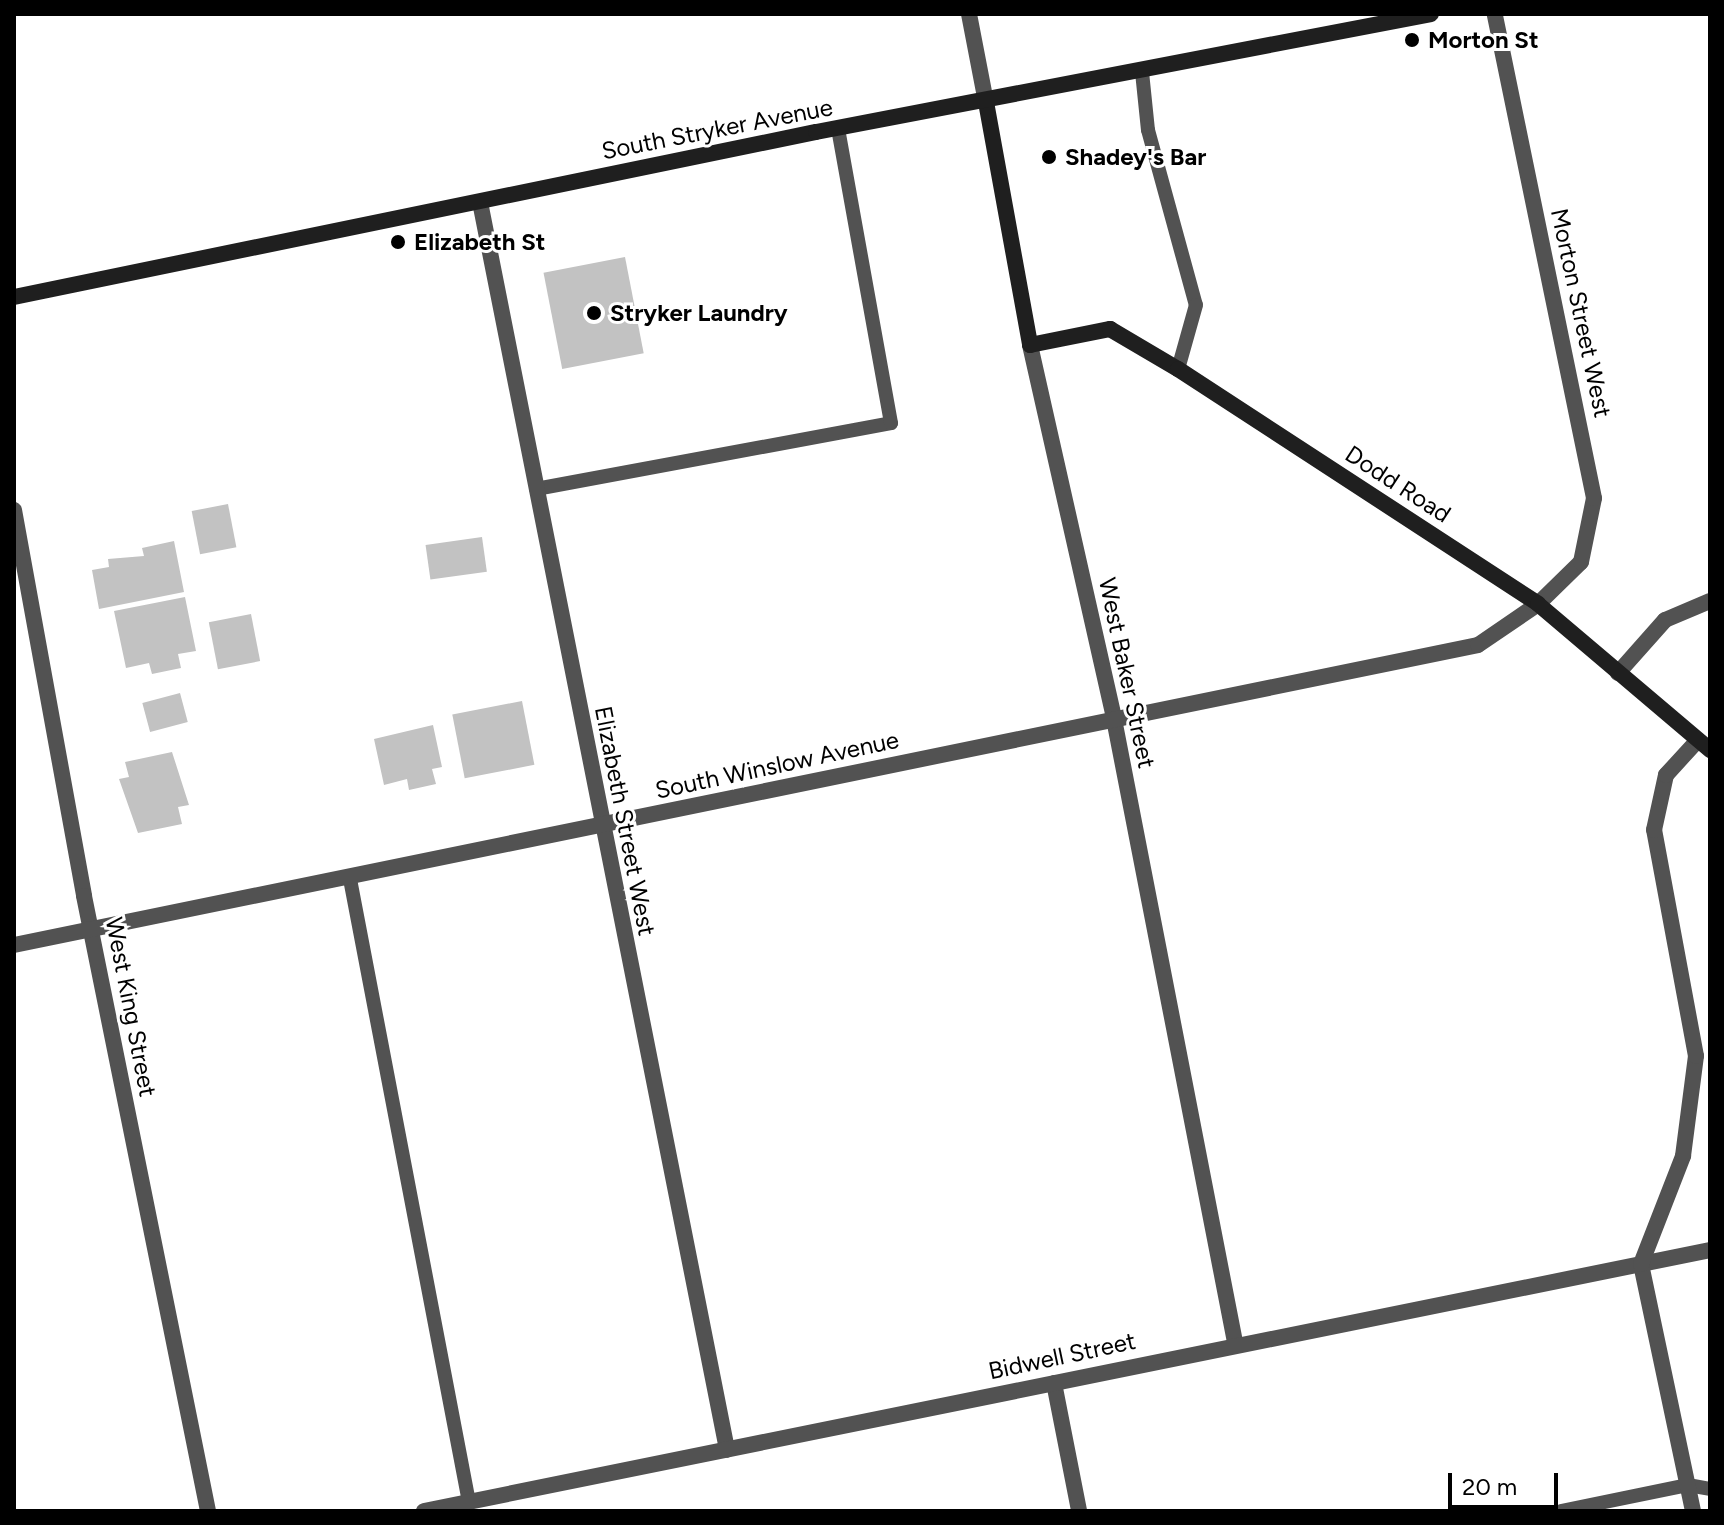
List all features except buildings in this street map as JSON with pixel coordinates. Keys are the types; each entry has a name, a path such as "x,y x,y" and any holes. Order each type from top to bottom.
{"street":[{"name":"West Baker Street","path":"969,14 1030,345 1114,719 1235,1342"},
{"name":"South Stryker Avenue","path":"14,297 838,128 986,102 1431,14"},
{"name":"Morton Street West","path":"1495,14 1594,498 1581,562 1538,604"},
{"name":"Elizabeth Street West","path":"480,202 600,826 727,1450"},
{"name":"Dodd Road","path":"1030,345 1110,329 1178,369 1538,604 1704,745"},
{"name":"West King Street","path":"14,510 91,930 208,1511"},
{"path":"1618,673 1665,620 1710,601"},
{"name":"South Winslow Avenue","path":"14,945 350,879 1478,645 1538,604"},
{"path":"1693,1511 1641,1264 1683,1156 1696,1056 1654,830 1666,775 1704,745"},
{"name":"Bidwell Street","path":"424,1511 452,1508 469,1502 1054,1383 1235,1342 1710,1250"},
{"path":"1054,1383 1079,1511"}],"lane":[{"path":"1142,72 1148,130 1196,305 1178,369"},
{"path":"536,489 891,423 838,128"},
{"path":"350,879 469,1502"},
{"path":"1561,1511 1688,1485 1710,1489"}],"place":[{"name":"Morton St","path":"1412,40"},
{"name":"Shadey's Bar","path":"1049,157"},
{"name":"Elizabeth St","path":"398,242"},
{"name":"Stryker Laundry","path":"594,313"}]}
